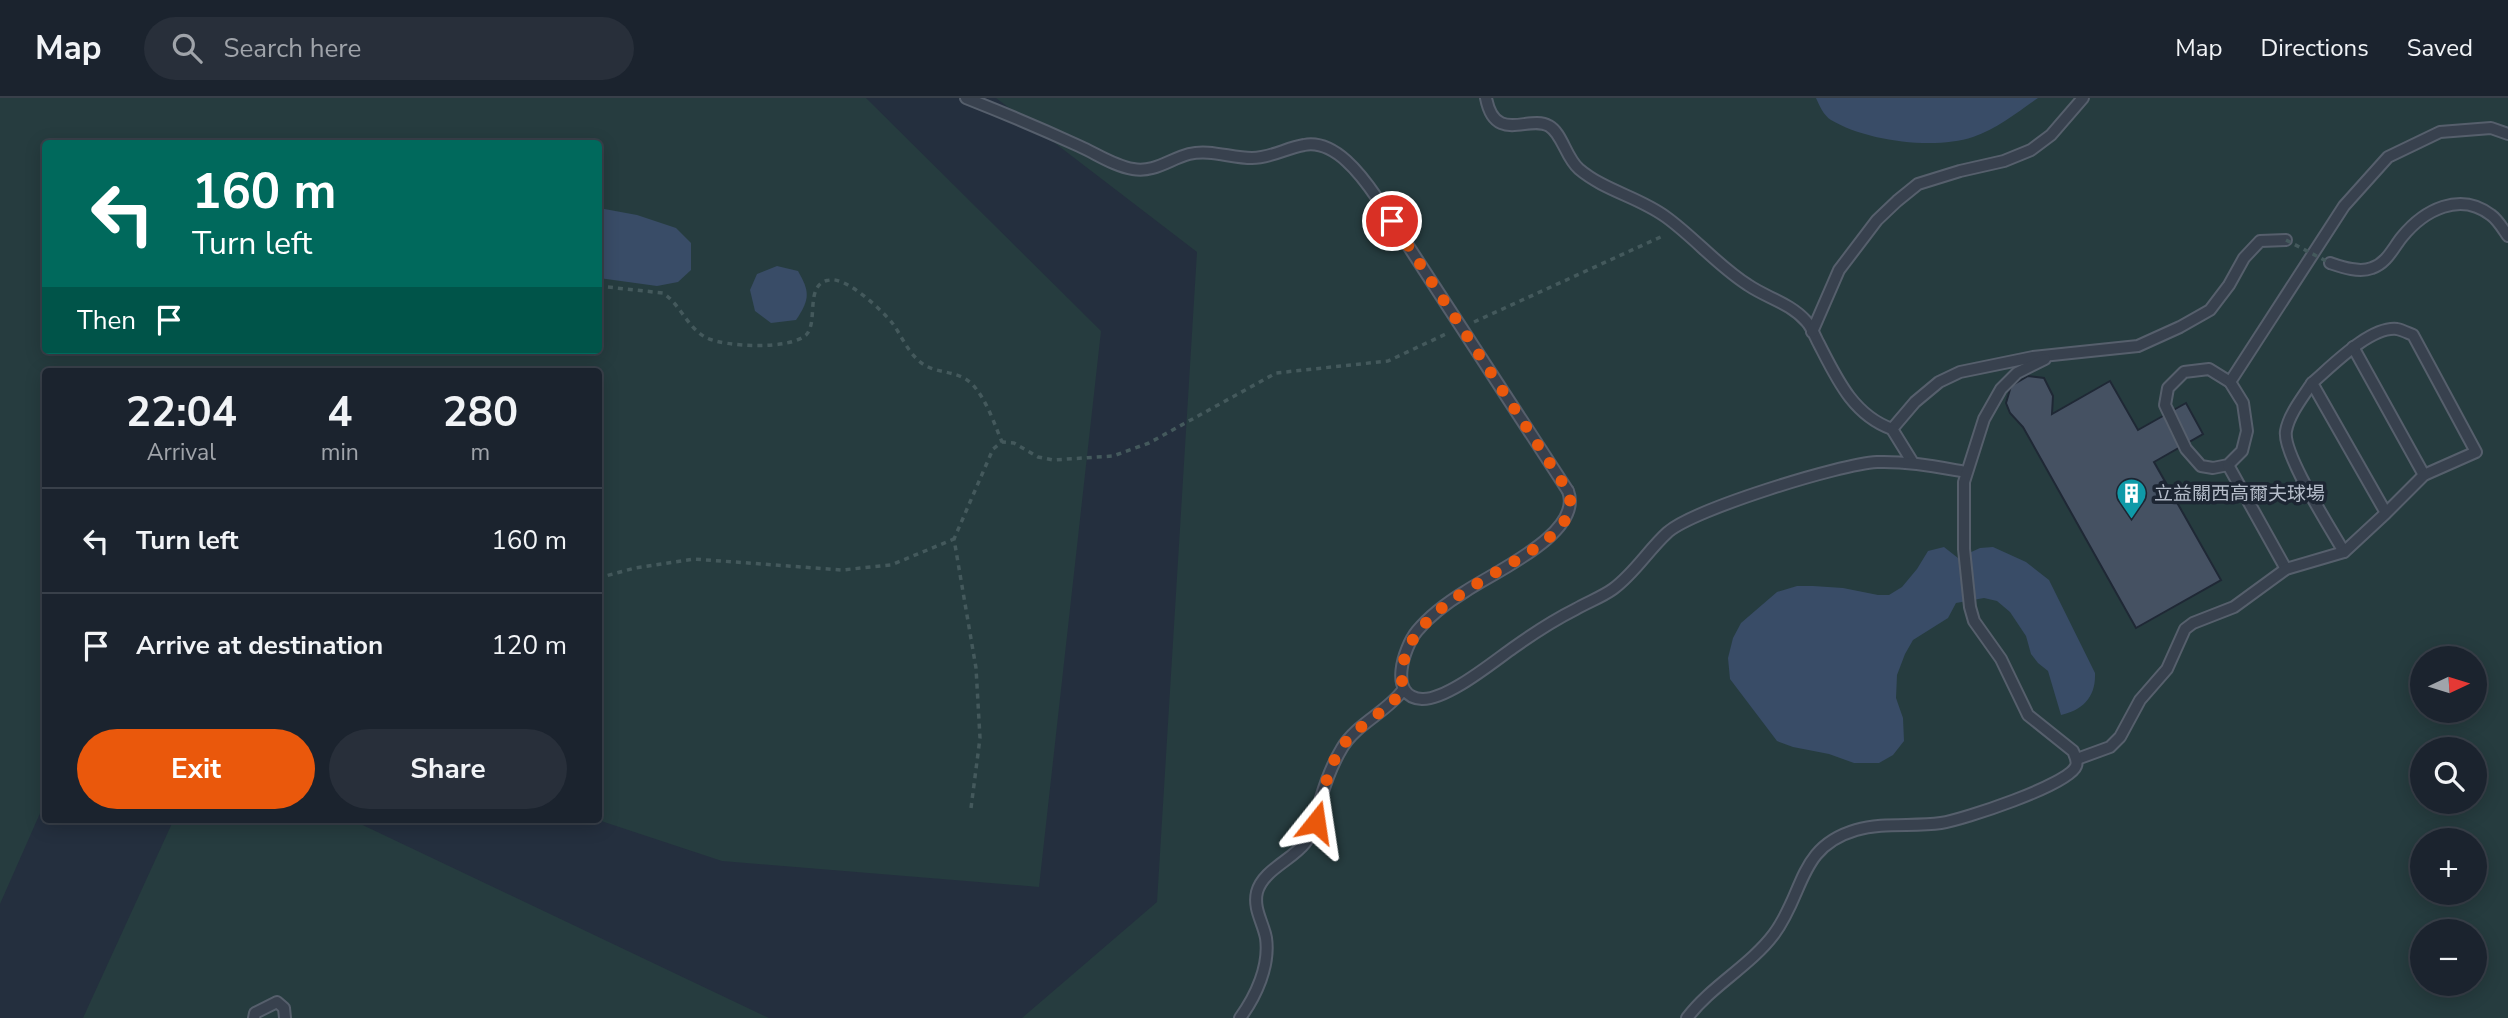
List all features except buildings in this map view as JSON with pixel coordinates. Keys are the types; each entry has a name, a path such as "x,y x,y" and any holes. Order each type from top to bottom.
{"lane":[{"path":"966,98 1134,170 1162,166 1190,154 1205,152 1263,158 1305,144 1322,146 1339,155 1363,177 1571,499 1571,509 1567,517 1550,536 1437,610 1415,633 1405,654 1401,676 1403,690 1409,696 1423,699 1464,682 1545,626 1611,590 1629,575 1668,532 1710,510 1829,472 1875,462 1913,463 1966,472"},
{"path":"1486,98 1496,119 1505,125 1543,123 1551,127 1575,166 1605,187 1650,205 1749,286 1787,304 1808,322 1844,391 1863,413 1876,423 1892,429 1913,463"},
{"path":"1812,332 1839,270 1877,220 1896,201 1918,184 2004,161 2031,150 2050,135 2083,98"},
{"path":"2230,382 2344,206 2388,157 2440,132 2491,128 2508,134"},
{"path":"2329,263 2348,269 2372,268 2387,259 2403,236 2427,214 2448,205 2470,204 2493,215 2508,236"},
{"path":"1892,429 1915,402 1939,382 1960,372 2033,357 2138,346 2180,327 2210,310 2229,285 2244,258 2260,241 2286,240"},
{"path":"2077,760 2110,747 2120,737 2140,700 2167,668 2185,629 2193,623 2234,607 2286,569 2344,552 2424,475 2476,452 2413,335 2395,328 2378,333 2353,346 2312,383 2286,431 2288,451 2344,552"},
{"path":"2353,346 2424,475"},
{"path":"1687,1018 1696,1006 1765,946 1777,930 1816,852 1830,841 1858,829 1940,823 1967,818 2039,790 2076,768 2077,760 2073,751 2028,715 2001,659 1974,621 1964,549 1964,482 1983,419 2001,389 2017,373 2062,355"},
{"path":"2208,369 2230,382 2243,403 2247,431 2242,451 2228,465 2213,468 2201,466 2186,449 2165,405 2168,388 2184,372 2208,369"},
{"path":"2312,383 2386,513"},
{"path":"2228,465 2286,569"},
{"path":"1240,1018 1252,1001 1266,956 1265,937 1256,907 1257,891 1262,881 1295,854 1307,840 1316,822 1332,768 1343,746 1364,725 1395,701 1403,690"},
{"path":"254,1018 255,1013 277,1002 284,1008 285,1018"}],"path":[{"path":"1464,326 1680,228"},
{"path":"2286,240 2329,263"},
{"path":"602,286 663,293 670,298 691,327 706,338 723,343 777,345 796,341 807,334 813,300 820,284 830,279 841,281 865,297 891,321 916,359 930,370 954,373 972,383 985,402 1002,442"},
{"path":"971,808 980,738 976,668 954,539 993,449 1002,442 1014,443 1038,457 1054,460 1113,456 1149,443 1276,373 1388,361 1452,332"},
{"path":"602,577 635,568 694,559 842,570 891,565 954,539"}],"green space":[{"path":"0,98 866,98 1101,331 1039,887 722,861 602,821 602,368 42,368 42,809 0,904"},
{"name":"立益關西高爾夫球場","path":"996,98 2508,98 2508,1018 1022,1018 1157,902 1197,252"},
{"path":"172,823 358,823 769,1018 83,1018"}],"water":[{"path":"1816,98 2038,98 1982,134 1957,141 1920,143 1881,138 1846,127 1828,118"},
{"path":"602,209 637,215 676,228 691,243 691,270 678,282 657,286 602,278"},
{"path":"777,266 798,271 807,296 796,320 771,323 755,311 750,290 757,274"},
{"path":"1944,547 1958,558 1980,548 1993,547 2026,562 2049,580 2095,673 2093,689 2087,701 2076,710 2061,715 2048,671 2031,654 2026,636 2010,612 1997,601 1984,598 1956,603 1948,618 1913,640 1897,675 1896,698 1903,718 1904,741 1893,755 1879,763 1854,763 1777,741 1730,679 1728,658 1733,638 1741,623 1777,592 1797,586 1843,588 1889,595 1902,587 1928,551"}],"place":[{"name":"立益關西高爾夫球場","path":"2131,521"}],"route":[{"path":"1316,822 1322,796 1343,746 1364,725 1395,701 1403,690 1401,676 1405,654 1415,633 1437,610 1550,536 1571,509 1568,491 1392,221"}]}
